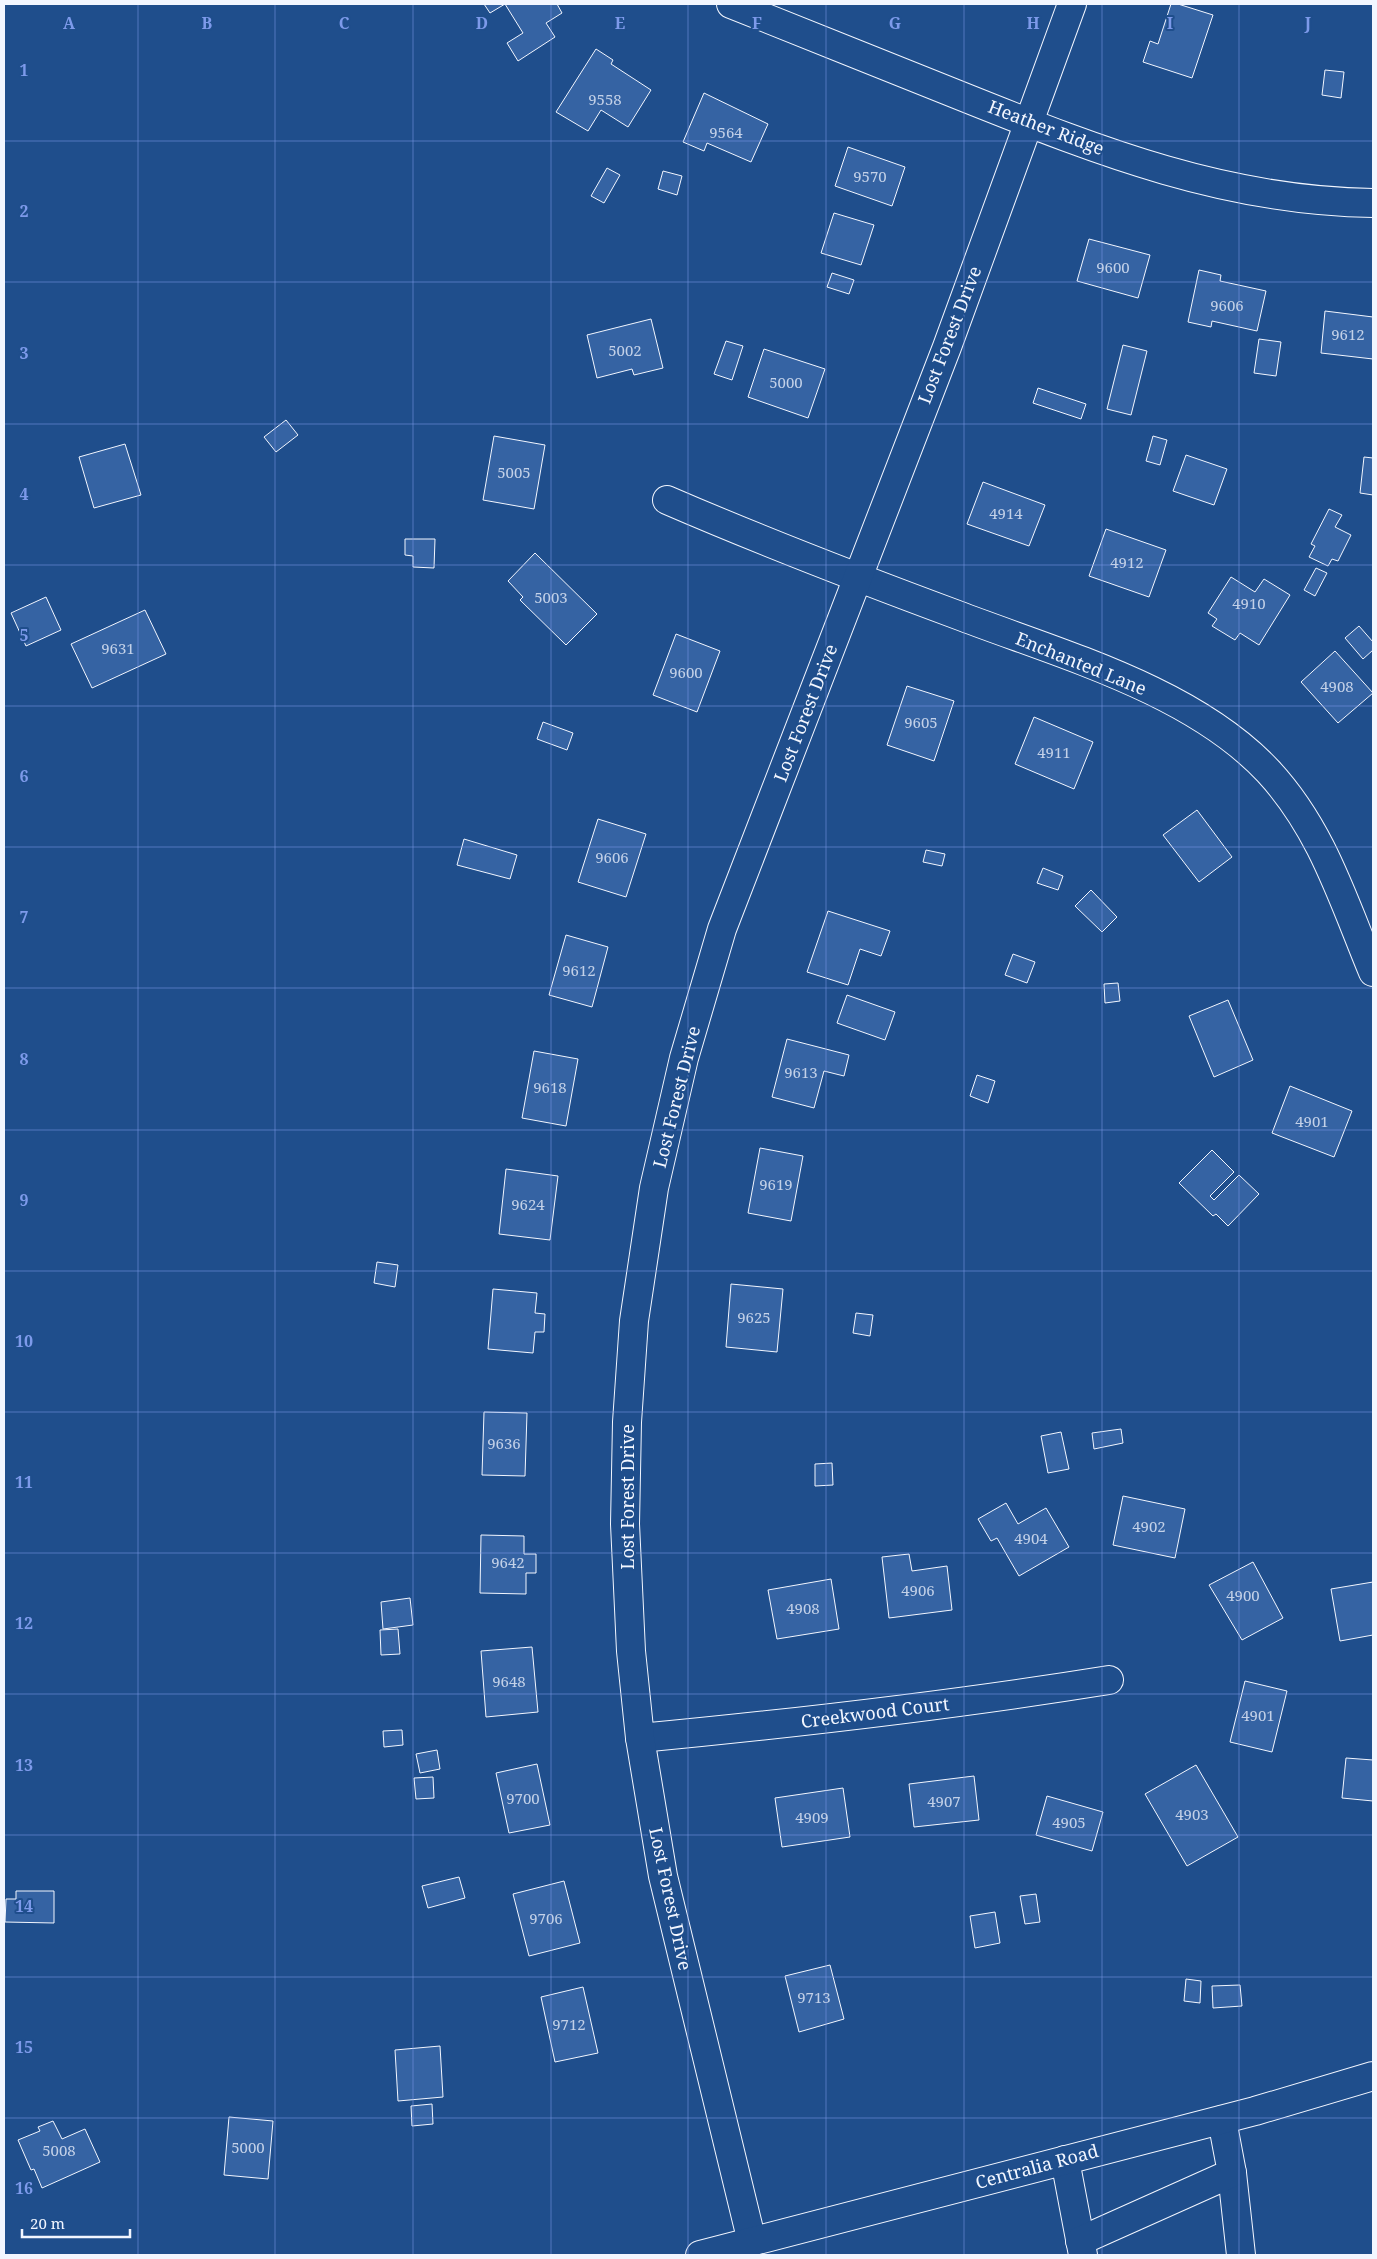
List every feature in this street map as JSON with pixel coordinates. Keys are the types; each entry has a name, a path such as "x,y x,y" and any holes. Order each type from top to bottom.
{"street":[{"name":"Heather Ridge","path":"731,4 1029,123 1158,170 1239,190 1321,201 1373,203"},
{"name":"Lost Forest Drive","path":"752,2242 663,1876 640,1738 631,1650 626,1544 627,1432 634,1321 654,1188 684,1058 722,929 858,578 1072,4"},
{"name":"Enchanted Lane","path":"667,500 858,578 1091,666 1178,703 1225,733 1267,770 1302,813 1317,837 1373,972"},
{"name":"Creekwood Court","path":"640,1738 808,1722 972,1702 1109,1680"},
{"name":"Centralia Road","path":"700,2255 1222,2120 1373,2076"},
{"path":"1222,2120 1232,2173 1241,2255"},
{"path":"1065,2160 1082,2248 1232,2173"}],"building":[{"path":"484,4 505,4 490,13"},
{"path":"505,4 557,4 562,13 546,23 555,37 518,61 507,43 523,33"},
{"path":"1171,4 1178,4 1213,15 1192,78 1143,62 1150,41 1158,44"},
{"path":"596,49 613,60 611,64 651,90 628,127 601,110 588,131 556,112"},
{"path":"1325,70 1344,72 1341,98 1322,95"},
{"path":"704,93 768,124 751,162 707,143 704,151 683,142"},
{"path":"848,147 905,167 892,206 835,186"},
{"path":"607,168 620,175 604,203 591,196"},
{"path":"663,171 682,176 677,195 658,189"},
{"path":"834,213 874,225 861,265 821,253"},
{"path":"1089,239 1150,255 1138,298 1077,281"},
{"path":"1199,270 1221,275 1220,281 1266,291 1257,331 1212,321 1211,327 1188,322"},
{"path":"832,273 854,280 849,294 827,287"},
{"path":"1325,311 1373,317 1373,359 1321,353"},
{"path":"651,319 663,368 634,375 632,369 597,378 587,335"},
{"path":"1259,339 1281,342 1276,376 1254,373"},
{"path":"726,341 743,346 732,380 714,374"},
{"path":"1123,345 1147,351 1131,415 1107,409"},
{"path":"764,349 825,369 808,418 748,397"},
{"path":"1038,388 1086,404 1081,419 1033,403"},
{"path":"286,420 298,435 276,452 264,437"},
{"path":"494,436 545,445 534,509 483,500"},
{"path":"1153,436 1167,440 1160,465 1146,461"},
{"path":"125,444 141,495 94,508 79,457"},
{"path":"1186,455 1227,469 1214,505 1173,491"},
{"path":"1364,457 1373,458 1373,495 1360,493"},
{"path":"983,482 1045,505 1029,546 967,524"},
{"path":"1329,509 1342,515 1335,527 1351,535 1338,561 1332,559 1328,566 1309,557 1315,546 1311,544"},
{"path":"1106,529 1166,550 1149,597 1089,576"},
{"path":"405,539 435,539 434,568 413,567 413,556 405,555"},
{"path":"535,553 597,614 566,645 520,600 523,597 508,581"},
{"path":"1316,568 1327,573 1315,596 1304,590"},
{"path":"1231,577 1255,592 1264,579 1290,595 1259,645 1240,633 1235,640 1212,626 1217,619 1208,613"},
{"path":"46,597 61,630 26,646 11,613"},
{"path":"145,610 166,654 92,688 71,644"},
{"path":"1359,626 1373,642 1373,650 1363,659 1345,638"},
{"path":"676,634 720,651 697,712 653,695"},
{"path":"1335,651 1373,693 1338,723 1301,682"},
{"path":"907,686 954,701 934,761 887,745"},
{"path":"1034,717 1093,742 1074,789 1015,764"},
{"path":"543,722 573,733 567,750 537,739"},
{"path":"1197,810 1232,857 1199,882 1163,835"},
{"path":"598,819 646,834 626,897 578,882"},
{"path":"464,839 517,855 510,879 457,865"},
{"path":"926,850 945,854 942,866 923,862"},
{"path":"1043,868 1063,876 1058,890 1037,883"},
{"path":"1091,890 1117,917 1102,932 1075,906"},
{"path":"828,911 890,931 881,956 860,949 848,985 807,972"},
{"path":"566,935 608,947 592,1007 549,995"},
{"path":"1013,954 1035,962 1027,983 1005,975"},
{"path":"1118,983 1120,1001 1105,1003 1104,984"},
{"path":"847,995 895,1012 885,1040 837,1023"},
{"path":"1228,1000 1253,1060 1214,1077 1189,1016"},
{"path":"787,1039 849,1055 844,1076 824,1071 814,1108 772,1097"},
{"path":"534,1051 578,1059 566,1126 522,1118"},
{"path":"977,1075 995,1081 988,1103 970,1096"},
{"path":"1290,1086 1352,1111 1334,1157 1272,1133"},
{"path":"760,1148 803,1156 791,1221 748,1213"},
{"path":"1212,1150 1234,1172 1210,1196 1214,1200 1239,1175 1259,1194 1228,1226 1216,1214 1213,1216 1179,1183"},
{"path":"506,1169 558,1176 550,1240 499,1234"},
{"path":"377,1262 398,1265 395,1287 374,1283"},
{"path":"731,1284 783,1289 777,1352 726,1347"},
{"path":"493,1289 537,1293 535,1313 545,1314 544,1332 535,1332 533,1353 488,1349"},
{"path":"856,1313 873,1315 870,1336 853,1333"},
{"path":"484,1412 527,1413 525,1476 482,1475"},
{"path":"1121,1429 1123,1443 1094,1449 1092,1433"},
{"path":"1061,1432 1069,1469 1048,1473 1041,1436"},
{"path":"832,1463 833,1485 815,1486 815,1464"},
{"path":"1123,1496 1185,1509 1175,1558 1113,1545"},
{"path":"1006,1503 1018,1524 1046,1508 1069,1547 1019,1576 997,1538 991,1541 978,1519"},
{"path":"481,1535 524,1536 524,1554 536,1554 536,1573 526,1573 526,1594 480,1593"},
{"path":"909,1554 912,1571 947,1566 952,1610 889,1618 882,1557"},
{"path":"1253,1562 1283,1618 1242,1640 1209,1585"},
{"path":"831,1579 839,1629 777,1639 768,1590"},
{"path":"1373,1582 1373,1635 1340,1641 1331,1589"},
{"path":"410,1598 413,1625 383,1629 381,1602"},
{"path":"398,1629 400,1654 381,1655 380,1630"},
{"path":"532,1647 538,1712 486,1717 481,1651"},
{"path":"1245,1681 1287,1691 1272,1752 1230,1742"},
{"path":"402,1730 403,1745 384,1747 383,1731"},
{"path":"437,1750 440,1769 420,1773 416,1754"},
{"path":"1346,1758 1373,1760 1373,1801 1342,1798"},
{"path":"537,1764 550,1825 509,1833 496,1773"},
{"path":"1196,1765 1238,1837 1187,1866 1145,1794"},
{"path":"974,1776 979,1820 914,1827 909,1784"},
{"path":"433,1777 434,1798 416,1799 414,1778"},
{"path":"843,1788 850,1837 782,1847 775,1798"},
{"path":"1047,1796 1103,1812 1092,1851 1036,1835"},
{"path":"459,1877 465,1898 428,1908 422,1886"},
{"path":"564,1881 580,1943 529,1956 513,1894"},
{"path":"16,1891 54,1891 54,1923 5,1922 6,1899 16,1899"},
{"path":"1036,1894 1040,1922 1025,1924 1020,1896"},
{"path":"995,1912 1000,1943 975,1948 970,1916"},
{"path":"830,1965 844,2019 799,2032 785,1976"},
{"path":"1186,1979 1201,1981 1200,2003 1184,2001"},
{"path":"1240,1985 1242,2006 1213,2008 1212,1986"},
{"path":"583,1987 598,2053 555,2062 541,1997"},
{"path":"440,2046 443,2097 398,2101 395,2050"},
{"path":"432,2104 433,2124 412,2126 411,2106"},
{"path":"229,2117 273,2121 268,2179 224,2175"},
{"path":"53,2121 62,2139 85,2129 100,2162 42,2188 34,2169 31,2170 18,2140 40,2131 38,2127"}]}
